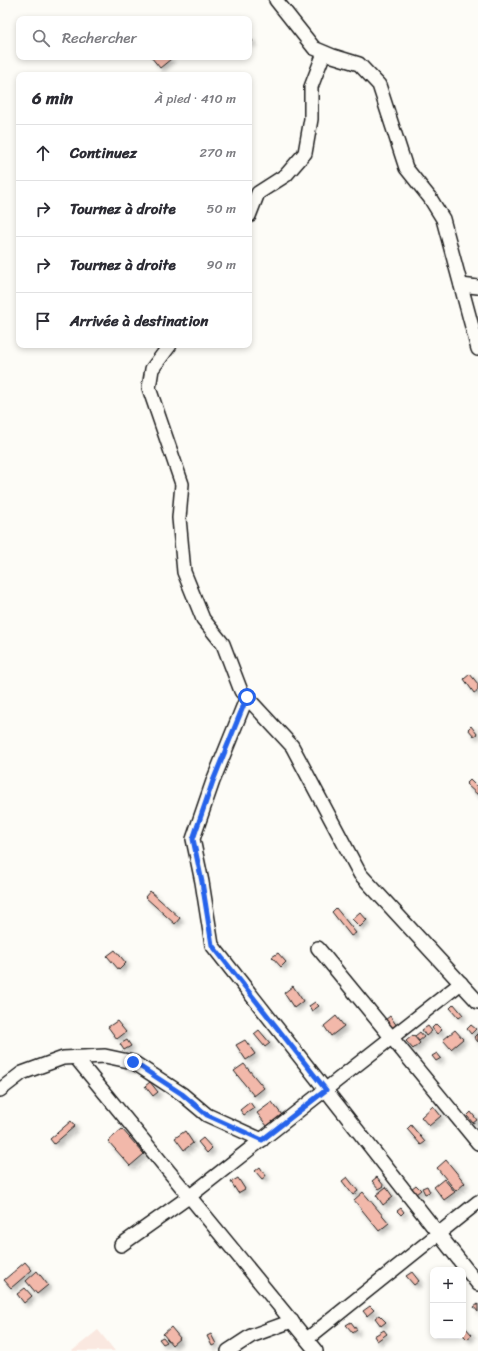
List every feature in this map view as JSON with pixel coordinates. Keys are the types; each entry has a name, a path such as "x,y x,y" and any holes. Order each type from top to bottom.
{"street":[{"path":"276,0 314,48 324,53 359,64 379,85 406,168 443,219 478,349"},
{"path":"252,208 258,193 286,175 306,153 311,119 311,87 324,53"},
{"path":"461,285 478,286"},
{"path":"168,348 152,369 150,388 182,484 179,518 184,572 203,619 223,644 241,691 292,746 360,874 478,1002"},
{"path":"247,697 213,781 193,839 202,882 212,945 478,1284"},
{"path":"318,948 478,1143"},
{"path":"121,1245 190,1196 461,983"},
{"path":"0,1077 22,1073 63,1058 105,1056 133,1062 182,1094 207,1115 262,1140"},
{"path":"76,1058 316,1351"},
{"path":"0,1090 22,1073"},
{"path":"307,1339 478,1202"},
{"path":"228,1351 251,1336 292,1321"}],"shaded area":[{"path":"98,1330 115,1351 72,1351"}],"building":[{"path":"153,60 170,60 160,68"},
{"path":"470,674 478,684 478,690 474,693 464,679"},
{"path":"471,726 477,734 474,736 468,729"},
{"path":"470,780 478,788 478,795 466,784"},
{"path":"150,891 180,918 175,924 145,897"},
{"path":"336,908 356,933 351,936 332,912"},
{"path":"360,912 367,920 360,927 352,919"},
{"path":"115,950 126,963 119,970 107,956"},
{"path":"278,953 286,962 281,967 272,957"},
{"path":"293,986 303,1001 294,1008 284,993"},
{"path":"315,1002 319,1006 312,1011 309,1006"},
{"path":"454,1004 463,1015 459,1018 450,1008"},
{"path":"336,1016 344,1026 331,1036 324,1026"},
{"path":"390,1016 397,1026 392,1029 385,1020"},
{"path":"117,1021 126,1032 117,1039 108,1027"},
{"path":"436,1024 442,1030 437,1034 432,1028"},
{"path":"471,1025 476,1029 471,1034 467,1029"},
{"path":"428,1026 432,1031 426,1036 422,1030"},
{"path":"259,1030 270,1043 265,1047 254,1034"},
{"path":"455,1030 463,1039 451,1049 443,1040"},
{"path":"420,1032 424,1037 419,1041 415,1036"},
{"path":"478,1033 478,1042 474,1037"},
{"path":"413,1035 420,1043 413,1049 406,1041"},
{"path":"127,1040 131,1046 124,1050 120,1044"},
{"path":"245,1040 255,1054 246,1060 236,1045"},
{"path":"437,1053 441,1058 436,1061 432,1056"},
{"path":"244,1064 264,1088 254,1096 234,1071"},
{"path":"150,1082 158,1092 153,1096 145,1086"},
{"path":"250,1102 254,1108 244,1115 240,1110"},
{"path":"272,1102 282,1115 267,1126 257,1113"},
{"path":"433,1106 441,1116 429,1126 421,1117"},
{"path":"471,1112 477,1120 473,1123 467,1116"},
{"path":"71,1121 75,1126 54,1144 50,1139"},
{"path":"411,1125 425,1142 421,1145 407,1129"},
{"path":"122,1129 144,1154 130,1166 108,1141"},
{"path":"185,1131 193,1143 184,1150 175,1138"},
{"path":"203,1138 212,1148 207,1153 198,1142"},
{"path":"446,1160 465,1183 456,1191 437,1168"},
{"path":"260,1167 266,1176 262,1179 255,1171"},
{"path":"347,1177 358,1191 353,1195 342,1181"},
{"path":"377,1177 384,1186 379,1189 372,1181"},
{"path":"238,1178 245,1189 238,1193 231,1182"},
{"path":"444,1179 455,1192 444,1200 434,1187"},
{"path":"416,1185 421,1190 416,1194 411,1189"},
{"path":"427,1186 430,1192 425,1194 422,1188"},
{"path":"386,1187 393,1197 383,1205 376,1195"},
{"path":"363,1192 389,1223 379,1231 354,1200"},
{"path":"401,1208 404,1212 401,1215 397,1211"},
{"path":"25,1262 32,1270 11,1288 4,1280"},
{"path":"37,1271 48,1285 37,1294 26,1281"},
{"path":"412,1272 419,1281 414,1285 406,1276"},
{"path":"25,1288 32,1296 24,1303 17,1294"},
{"path":"478,1304 478,1312 474,1307"},
{"path":"370,1306 374,1310 367,1316 363,1311"},
{"path":"379,1315 386,1322 381,1326 375,1318"},
{"path":"351,1322 357,1330 353,1333 346,1325"},
{"path":"171,1327 180,1338 172,1345 163,1334"},
{"path":"466,1328 472,1335 467,1339 466,1338"},
{"path":"384,1330 387,1334 377,1341 374,1336"},
{"path":"211,1334 216,1344 212,1346 207,1336"},
{"path":"163,1337 167,1342 163,1344 159,1339"}],"route":[{"path":"133,1062 182,1094 207,1115 262,1140 326,1090 212,945 202,882 193,839 213,781 247,697"}]}
